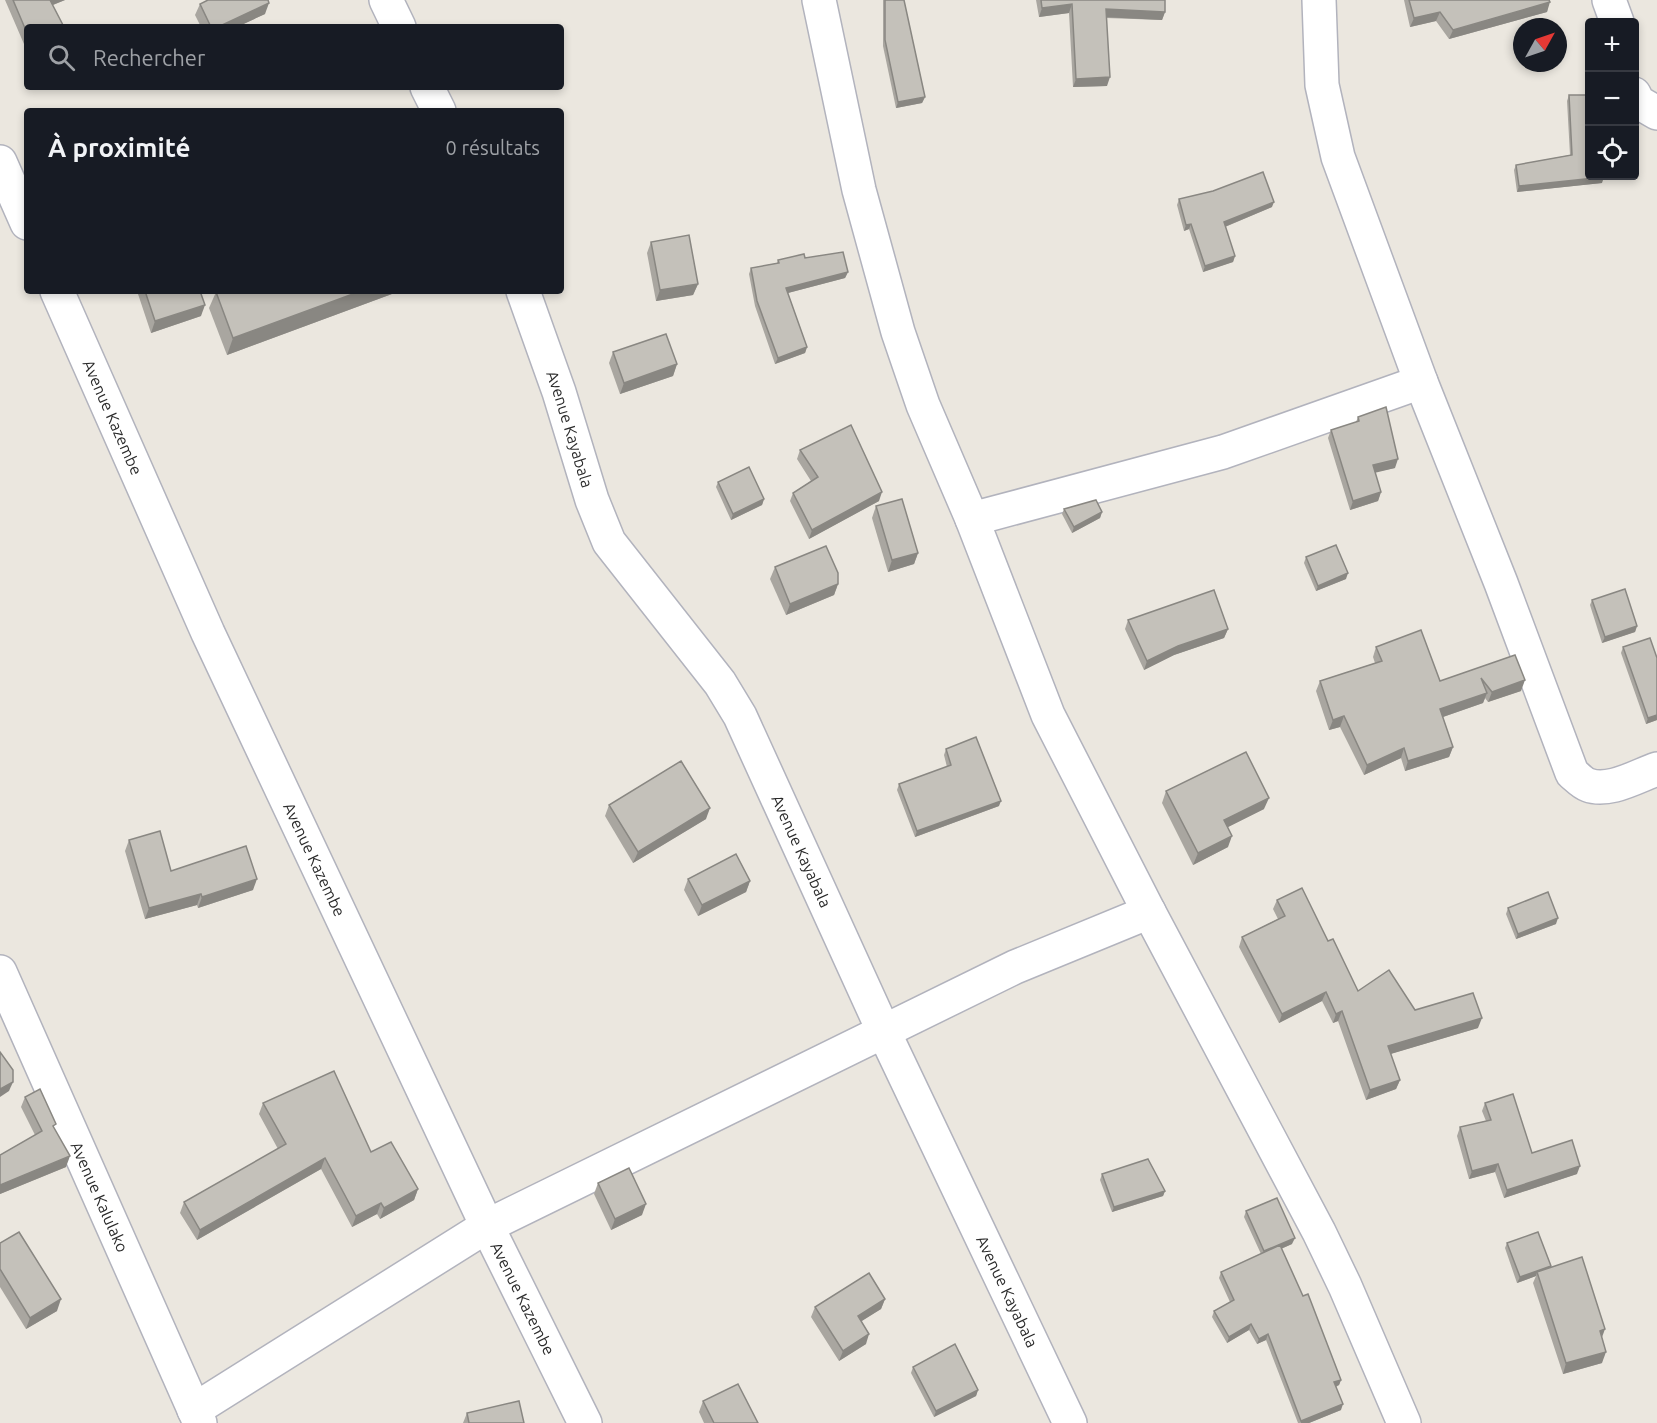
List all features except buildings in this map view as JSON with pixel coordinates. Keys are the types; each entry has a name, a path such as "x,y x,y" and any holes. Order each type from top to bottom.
{"street":[{"path":"386,0 398,24"},
{"path":"819,0 859,190 898,332 923,405 972,519 1048,715 1149,912 1319,1232 1404,1423"},
{"path":"1319,0 1322,85 1338,157 1421,382 1501,583 1572,773 1586,784 1600,788 1609,787 1657,768"},
{"path":"1609,0 1616,18"},
{"path":"428,90 438,108"},
{"path":"1639,103 1657,113"},
{"path":"0,162 24,216"},
{"name":"Avenue Kazembe","path":"58,294 208,633 487,1226 585,1423"},
{"name":"Avenue Kayabala","path":"524,294 559,392 592,500 609,542 720,683 740,716 883,1030 1071,1423"},
{"path":"972,519 1223,452 1421,382"},
{"path":"197,1416 487,1226 1015,967 1149,912"},
{"name":"Avenue Kalulako","path":"0,972 197,1416"}]}
